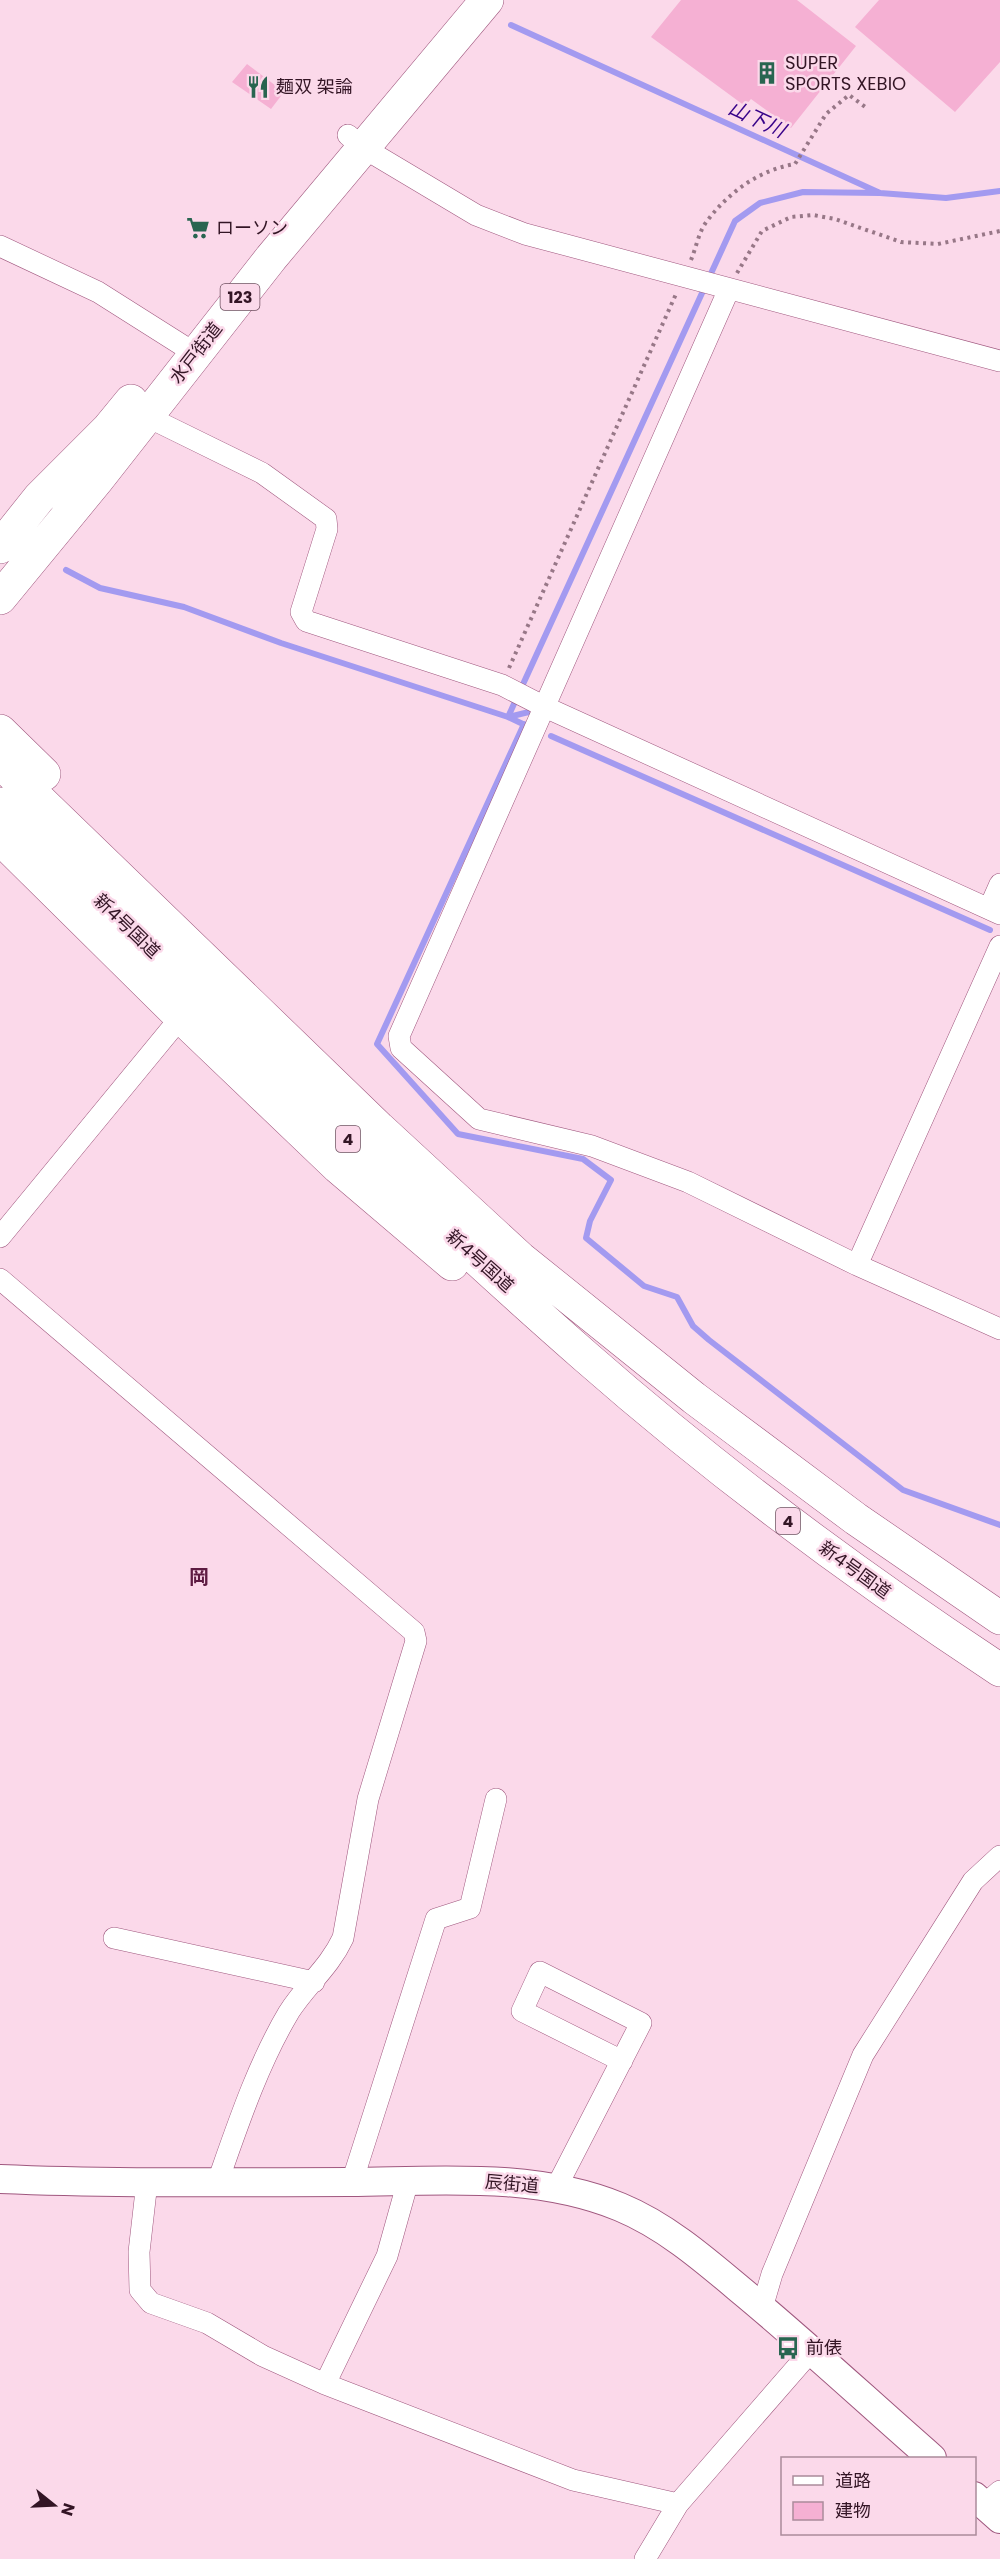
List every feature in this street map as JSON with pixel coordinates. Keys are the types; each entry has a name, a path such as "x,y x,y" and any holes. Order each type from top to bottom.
{"highway":[{"name":"水戸街道","path":"0,547 39,498 187,348 355,141 460,0"},
{"name":"水戸街道","path":"355,141 487,0"},
{"name":"水戸街道","path":"0,598 146,416 187,348"},
{"path":"0,731 527,1242 609,1328"},
{"name":"新4号国道","path":"0,762 125,904 358,1149 586,1358 714,1463 828,1551 1000,1670"},
{"name":"新4号国道","path":"0,804 125,904 379,1128 520,1258 694,1398 856,1519 1000,1618"},
{"path":"0,838 181,1017 338,1167 489,1296 586,1358"}],"main road":[{"name":"辰街道","path":"0,2179 147,2182 470,2181 556,2188 620,2207 657,2226 685,2245 762,2308 931,2457"}],"street":[{"path":"355,141 476,215 525,234 1000,361"},
{"path":"0,246 98,292 187,348"},
{"path":"729,289 399,1036 401,1048 478,1119 592,1146 688,1182 857,1265 1000,1329"},
{"path":"146,416 262,473 326,519 327,529 301,612 306,621 502,685 545,707 994,911 1000,884"},
{"path":"857,1265 1000,946"},
{"path":"0,1237 181,1017"},
{"path":"0,1279 414,1632 416,1641 368,1799 343,1938 334,1958 290,2010 266,2057 218,2181"},
{"path":"352,2182 436,1919 470,1908 496,1799"},
{"path":"762,2308 772,2274 863,2055 973,1881 995,1866"},
{"path":"114,1938 314,1982"},
{"path":"556,2188 622,2061 641,2023 540,1972 522,2011 622,2061"},
{"path":"326,2384 387,2256 408,2181"},
{"path":"147,2182 139,2252 140,2290 152,2303 207,2323 263,2356 326,2384 573,2480 678,2504"},
{"path":"650,2557 678,2504 811,2351"}],"path":[{"path":"502,685 684,277 706,222 744,183 774,168 795,164 826,114 849,95 868,109"},
{"path":"729,289 762,231 791,217 813,214 835,219 901,242 938,244 1000,231"}],"building":[{"name":"SUPER SPORTS XEBIO","path":"681,0 797,0 856,46 791,128 751,99 745,106 651,37"},
{"path":"879,0 1000,0 1000,62 955,112 855,27"},
{"name":"麺双 架論","path":"247,64 284,92 271,109 232,82"}],"waterway":[{"name":"山下川","path":"511,25 880,193 946,198 1000,191"},
{"path":"508,717 735,221 760,203 803,192 880,193"},
{"path":"66,570 100,588 184,607 281,643 508,717 525,725"},
{"path":"508,717 537,710"},
{"path":"524,724 377,1044 458,1134 583,1159 611,1180 590,1221 586,1238 644,1286 677,1297 693,1326 709,1340 903,1490 1000,1525"},
{"path":"551,736 990,930"}],"place":[{"name":"SUPER SPORTS XEBIO","path":"767,73"},
{"name":"麺双 架論","path":"258,87"},
{"name":"ローソン","path":"198,228"},
{"name":"前俵","path":"788,2348"}],"district":[{"name":"岡","path":"199,1577"}]}
